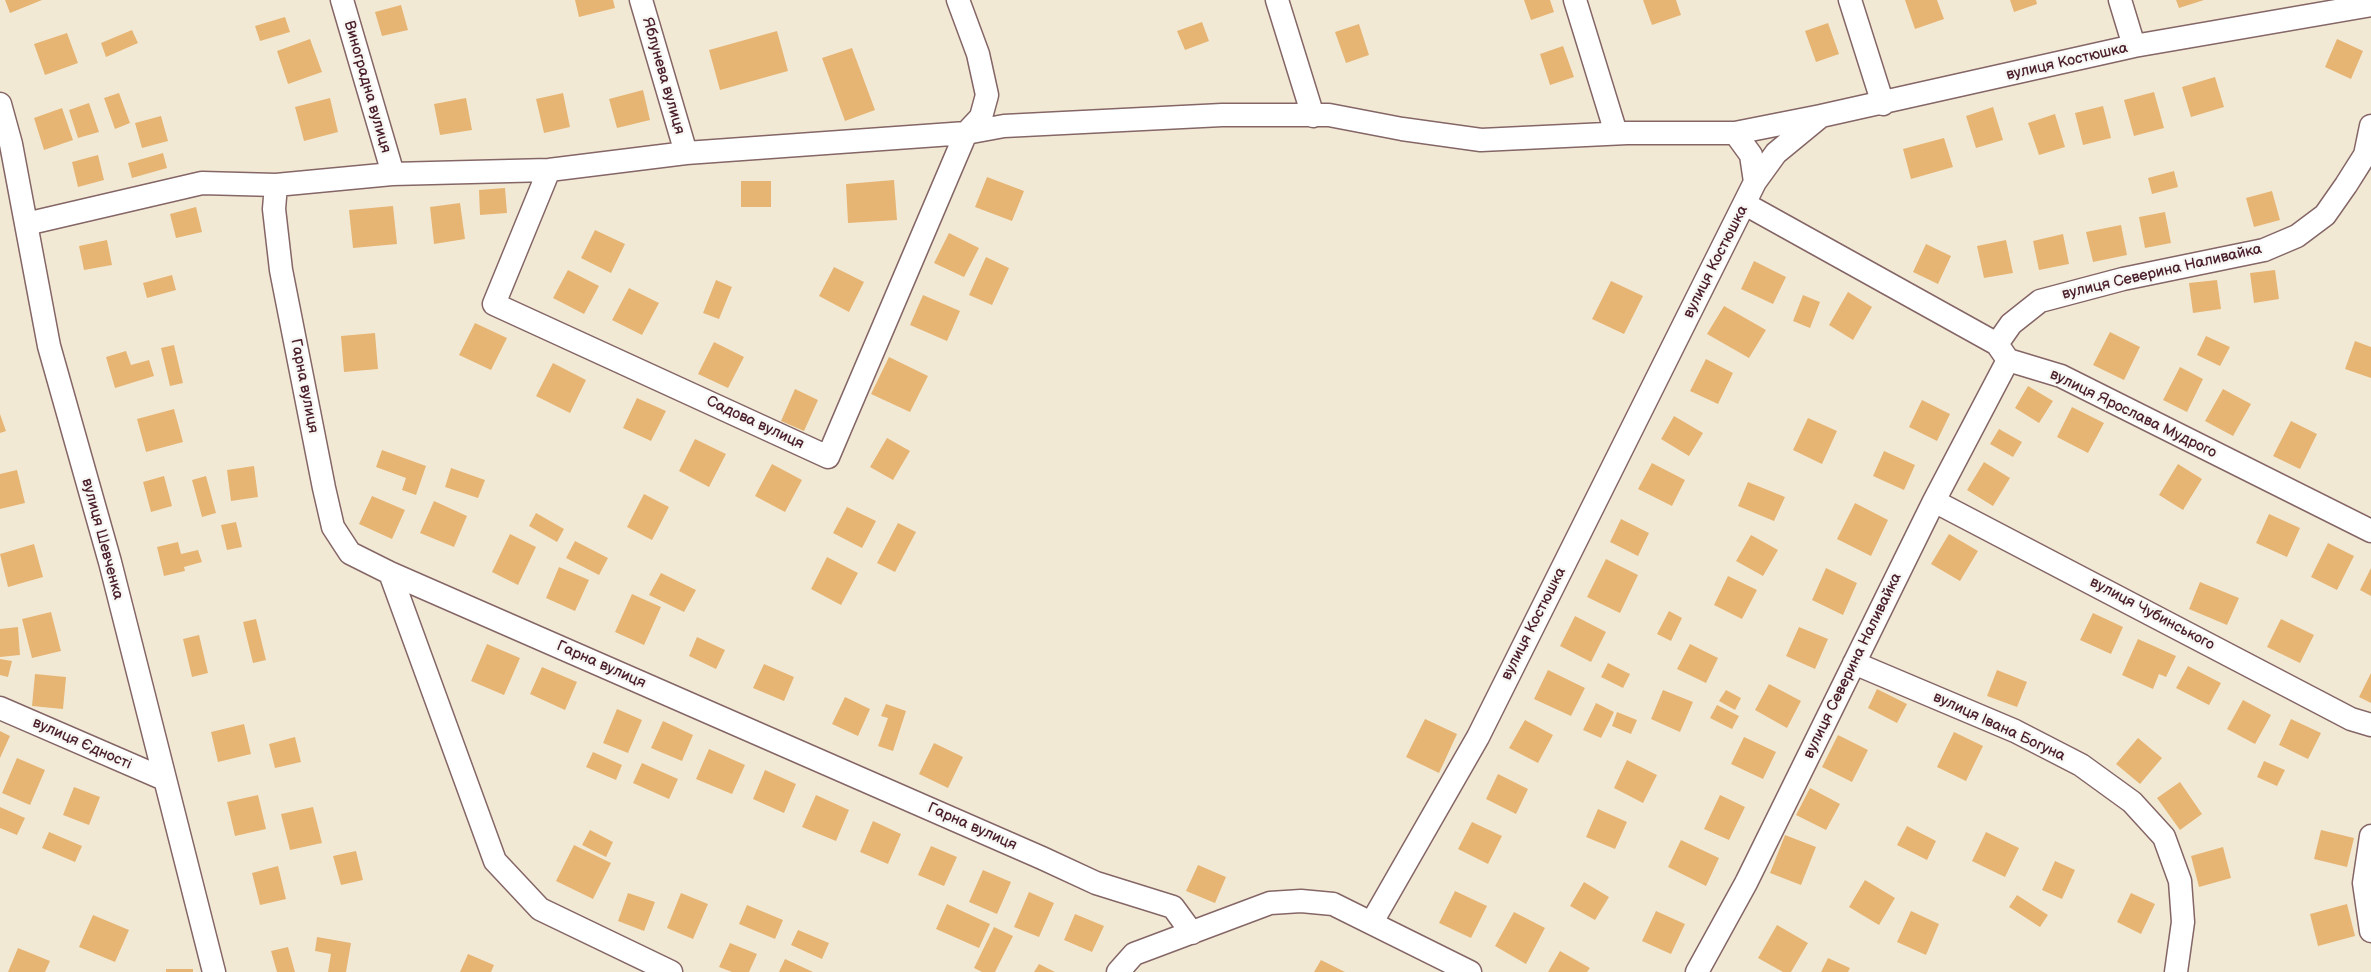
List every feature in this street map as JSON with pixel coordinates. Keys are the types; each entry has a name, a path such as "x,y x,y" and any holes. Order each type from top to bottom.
{"street":[{"name":"Виноградна вулиця","path":"342,0 393,174"},
{"name":"Яблунева вулиця","path":"641,0 686,153"},
{"path":"958,0 978,54 987,95 981,117 966,133"},
{"path":"1278,0 1313,116"},
{"path":"1575,0 1616,133"},
{"path":"1850,0 1882,104"},
{"path":"2120,0 2134,46"},
{"name":"вулиця Костюшка","path":"1372,922 1478,737 1755,182 1776,153 1821,116 1882,104 2134,46 2371,6"},
{"name":"вулиця Шевченка","path":"0,104 11,144 48,346 110,562 214,972"},
{"path":"26,224 202,183 276,185 393,174 549,170 686,153 966,133 1004,126 1222,115 1329,115 1402,129 1482,140 1616,133 1735,133 1821,116"},
{"name":"вулиця Северина Наливайка","path":"1697,972 1746,883 1934,501 2003,352 2011,324 2040,301 2123,279 2264,250 2296,236 2325,215 2346,186 2365,155 2371,126"},
{"name":"Садова вулиця","path":"549,170 494,304 828,457 966,133"},
{"path":"1735,133 1751,155 1755,182"},
{"name":"Гарна вулиця","path":"276,185 274,209 281,270 333,527 350,553 390,573 1096,883 1173,907 1192,933"},
{"name":"вулиця Ярослава Мудрого","path":"1745,204 2003,352 2061,376 2371,530"},
{"name":"вулиця Чубинського","path":"1934,501 2351,719 2371,725"},
{"path":"390,573 495,860 540,910 671,972"},
{"name":"вулиця Івана Богуна","path":"1854,663 2015,731 2081,765 2132,802 2164,837 2180,881 2183,922 2176,972"},
{"name":"вулиця Єдності","path":"0,708 164,779"},
{"path":"2371,836 2364,883 2371,930"},
{"path":"1118,972 1134,954 1270,903 1300,901 1333,904 1470,972"}],"building":[{"path":"5,0 42,0 10,13"},
{"path":"575,0 613,0 615,8 579,17"},
{"path":"1524,0 1550,0 1554,12 1531,20"},
{"path":"1643,0 1676,0 1681,15 1652,25"},
{"path":"1905,0 1937,0 1944,19 1915,29"},
{"path":"2010,0 2036,0 2037,4 2014,12"},
{"path":"2176,0 2204,0 2179,8"},
{"path":"401,5 408,30 382,36 375,12"},
{"path":"285,17 290,32 260,41 255,26"},
{"path":"1202,22 1209,41 1185,50 1177,31"},
{"path":"1828,23 1839,54 1816,62 1805,31"},
{"path":"1359,24 1369,55 1346,63 1335,32"},
{"path":"132,30 138,43 106,57 101,43"},
{"path":"777,31 788,71 720,90 709,50"},
{"path":"67,33 78,63 45,75 34,44"},
{"path":"310,39 322,72 288,84 277,51"},
{"path":"2337,39 2363,51 2351,79 2325,67"},
{"path":"1563,46 1574,77 1550,85 1540,54"},
{"path":"852,48 875,110 845,121 822,58"},
{"path":"2215,77 2224,107 2191,117 2182,87"},
{"path":"643,90 650,120 617,128 609,99"},
{"path":"2154,92 2164,128 2134,136 2124,100"},
{"path":"119,93 130,123 115,129 104,98"},
{"path":"563,93 570,127 544,133 536,99"},
{"path":"330,98 338,132 304,141 295,107"},
{"path":"466,98 472,130 440,135 434,104"},
{"path":"89,103 99,132 78,138 69,110"},
{"path":"2103,106 2111,138 2083,145 2075,113"},
{"path":"1993,107 2003,140 1976,148 1966,116"},
{"path":"62,108 73,140 44,150 34,118"},
{"path":"2055,114 2065,147 2039,155 2028,123"},
{"path":"161,116 168,141 142,148 135,123"},
{"path":"1944,138 1953,167 1911,179 1903,149"},
{"path":"163,153 167,168 132,178 128,163"},
{"path":"98,155 104,180 78,187 72,162"},
{"path":"2174,171 2178,187 2152,194 2148,178"},
{"path":"987,177 1024,191 1012,221 975,207"},
{"path":"894,180 897,220 848,223 846,184"},
{"path":"741,181 771,181 771,207 741,207"},
{"path":"505,188 507,213 480,215 479,190"},
{"path":"2272,191 2280,220 2254,227 2246,198"},
{"path":"460,203 465,239 434,244 430,207"},
{"path":"393,206 397,244 353,248 349,210"},
{"path":"196,207 202,232 176,238 170,214"},
{"path":"2165,212 2171,243 2145,248 2139,217"},
{"path":"2121,225 2127,255 2093,262 2086,232"},
{"path":"595,230 625,244 611,273 581,258"},
{"path":"949,233 979,248 964,277 934,263"},
{"path":"2063,234 2069,264 2039,270 2033,241"},
{"path":"107,240 112,265 84,270 79,246"},
{"path":"2006,240 2013,273 1984,278 1977,246"},
{"path":"1926,244 1951,256 1938,284 1913,272"},
{"path":"986,257 1009,268 992,305 969,295"},
{"path":"1754,261 1786,277 1773,304 1741,289"},
{"path":"834,267 864,282 849,312 819,296"},
{"path":"568,270 599,286 584,314 553,298"},
{"path":"2275,270 2279,299 2254,303 2250,273"},
{"path":"172,275 176,290 147,298 143,283"},
{"path":"716,280 732,287 719,319 703,313"},
{"path":"2217,280 2221,309 2193,313 2189,283"},
{"path":"1611,281 1643,296 1624,334 1592,319"},
{"path":"629,288 659,303 642,335 612,320"},
{"path":"1848,292 1872,307 1853,340 1829,325"},
{"path":"923,295 960,311 947,341 910,325"},
{"path":"1803,295 1820,302 1810,328 1793,321"},
{"path":"1724,306 1766,330 1749,358 1707,334"},
{"path":"475,323 507,338 491,370 459,355"},
{"path":"2110,332 2140,347 2124,380 2093,365"},
{"path":"375,333 378,369 344,372 341,336"},
{"path":"2206,336 2230,347 2220,366 2197,355"},
{"path":"2355,341 2371,347 2371,378 2345,369"},
{"path":"714,342 744,357 728,388 698,374"},
{"path":"174,345 183,383 170,386 161,348"},
{"path":"126,351 131,365 149,360 154,376 115,388 106,357"},
{"path":"889,357 928,376 910,412 871,394"},
{"path":"1706,359 1733,373 1718,404 1690,391"},
{"path":"553,363 586,380 570,413 536,396"},
{"path":"2180,367 2203,379 2187,412 2163,400"},
{"path":"2028,386 2053,401 2039,423 2015,408"},
{"path":"795,389 818,400 804,431 781,421"},
{"path":"2223,389 2251,404 2233,436 2205,421"},
{"path":"637,398 666,411 651,441 623,428"},
{"path":"1922,400 1950,414 1937,441 1909,427"},
{"path":"2072,407 2104,423 2088,453 2057,437"},
{"path":"174,409 183,442 146,452 137,419"},
{"path":"0,414 6,431 0,433"},
{"path":"1674,416 1703,433 1689,456 1661,439"},
{"path":"1808,418 1837,431 1822,464 1793,450"},
{"path":"2291,421 2317,434 2300,469 2273,456"},
{"path":"1999,429 2022,442 2013,457 1990,444"},
{"path":"887,438 910,451 893,480 870,467"},
{"path":"695,439 726,454 709,487 679,471"},
{"path":"382,450 426,466 416,495 402,490 406,478 376,467"},
{"path":"1884,451 1915,465 1904,490 1873,476"},
{"path":"1984,462 2010,478 1993,506 1967,490"},
{"path":"1652,463 1685,480 1672,506 1638,489"},
{"path":"772,464 802,480 785,512 755,496"},
{"path":"2178,464 2202,479 2183,510 2159,495"},
{"path":"254,466 258,497 231,501 227,470"},
{"path":"451,468 485,480 478,498 445,487"},
{"path":"17,470 25,503 0,509 0,474"},
{"path":"164,476 172,506 151,512 143,482"},
{"path":"206,476 216,513 202,517 192,480"},
{"path":"1748,482 1785,497 1774,521 1738,506"},
{"path":"644,494 669,507 652,540 627,527"},
{"path":"372,496 405,510 392,539 359,524"},
{"path":"434,501 467,516 454,547 420,533"},
{"path":"1855,503 1888,520 1871,556 1837,539"},
{"path":"847,507 876,521 862,548 833,533"},
{"path":"536,513 564,529 557,542 529,526"},
{"path":"2269,514 2300,528 2287,557 2256,543"},
{"path":"1621,519 1649,533 1638,556 1610,542"},
{"path":"236,522 242,547 227,550 221,525"},
{"path":"898,523 916,532 895,572 877,563"},
{"path":"510,534 536,547 518,585 492,572"},
{"path":"1949,534 1978,551 1960,581 1931,564"},
{"path":"1751,535 1778,550 1763,576 1736,561"},
{"path":"575,541 608,558 599,575 566,558"},
{"path":"178,542 181,554 198,550 202,562 184,567 185,571 164,576 157,547"},
{"path":"2328,543 2354,556 2337,590 2311,577"},
{"path":"34,544 43,577 8,587 0,554"},
{"path":"827,557 858,573 841,605 811,589"},
{"path":"1606,559 1638,575 1620,613 1587,597"},
{"path":"559,567 589,580 575,611 546,598"},
{"path":"1826,568 1857,583 1843,615 1812,600"},
{"path":"2371,568 2371,596 2360,590"},
{"path":"661,573 696,590 684,612 649,595"},
{"path":"1728,576 1757,590 1742,619 1714,605"},
{"path":"2200,582 2239,598 2227,625 2189,609"},
{"path":"632,594 661,607 644,645 615,632"},
{"path":"1669,611 1682,618 1671,641 1657,634"},
{"path":"51,612 61,651 32,658 22,619"},
{"path":"2093,613 2123,627 2111,654 2080,640"},
{"path":"1575,616 1606,632 1591,662 1560,646"},
{"path":"256,619 266,660 253,663 243,622"},
{"path":"2281,619 2314,635 2300,663 2267,647"},
{"path":"18,627 20,655 0,657 0,629"},
{"path":"1799,627 1828,639 1815,669 1786,656"},
{"path":"199,635 208,673 192,677 183,639"},
{"path":"697,637 725,650 716,669 689,656"},
{"path":"2138,639 2176,656 2166,677 2159,674 2153,689 2122,675"},
{"path":"487,644 520,658 504,695 471,681"},
{"path":"1690,644 1718,658 1706,683 1677,669"},
{"path":"0,659 12,661 8,677 0,675"},
{"path":"1608,663 1630,674 1623,688 1601,677"},
{"path":"764,664 794,677 784,701 753,688"},
{"path":"2188,666 2221,683 2209,705 2176,688"},
{"path":"542,667 577,682 565,710 530,694"},
{"path":"1548,670 1585,688 1571,716 1534,699"},
{"path":"1997,670 2027,682 2017,707 1987,696"},
{"path":"2371,673 2371,703 2359,697"},
{"path":"35,674 66,677 63,709 32,706"},
{"path":"1769,684 1801,701 1787,728 1755,710"},
{"path":"1877,689 1907,704 1897,723 1868,708"},
{"path":"1663,690 1693,702 1680,732 1651,719"},
{"path":"1726,690 1741,698 1735,710 1719,701"},
{"path":"845,697 870,709 858,736 832,724"},
{"path":"2243,700 2271,715 2255,744 2227,729"},
{"path":"1596,703 1614,712 1601,738 1583,730"},
{"path":"886,704 906,711 893,751 878,746 888,718 881,716"},
{"path":"1717,705 1739,716 1732,729 1710,718"},
{"path":"617,709 642,720 628,753 603,743"},
{"path":"1617,712 1637,720 1631,734 1612,726"},
{"path":"1425,719 1457,734 1439,773 1406,757"},
{"path":"2291,719 2321,733 2308,759 2279,745"},
{"path":"1525,720 1553,735 1538,763 1509,748"},
{"path":"663,721 693,735 682,761 651,748"},
{"path":"244,724 251,754 218,762 211,732"},
{"path":"0,731 10,736 0,758"},
{"path":"1954,732 1983,746 1966,781 1937,767"},
{"path":"1838,735 1868,750 1852,782 1822,767"},
{"path":"295,737 301,762 275,768 269,744"},
{"path":"1744,737 1776,752 1763,779 1731,764"},
{"path":"2138,738 2162,758 2140,784 2116,764"},
{"path":"934,743 963,757 948,788 919,774"},
{"path":"709,749 745,765 732,794 696,779"},
{"path":"593,752 622,765 616,780 586,767"},
{"path":"17,758 45,770 30,805 2,793"},
{"path":"1627,760 1657,775 1643,803 1614,788"},
{"path":"2264,761 2285,770 2277,786 2257,777"},
{"path":"642,763 678,779 669,799 633,783"},
{"path":"765,770 796,784 784,813 753,799"},
{"path":"1498,774 1528,789 1516,814 1486,799"},
{"path":"2180,782 2202,814 2180,830 2157,798"},
{"path":"74,787 100,797 89,825 63,815"},
{"path":"1810,788 1840,804 1826,830 1796,815"},
{"path":"258,795 266,829 235,836 227,802"},
{"path":"816,795 849,810 836,841 802,827"},
{"path":"1720,795 1745,807 1729,840 1704,829"},
{"path":"0,807 25,818 17,835 0,828"},
{"path":"313,807 322,843 290,850 281,814"},
{"path":"1598,809 1627,822 1615,849 1586,837"},
{"path":"873,821 901,834 888,864 860,852"},
{"path":"1472,822 1502,836 1488,864 1458,849"},
{"path":"1907,826 1936,841 1927,860 1897,845"},
{"path":"590,830 613,842 606,857 582,845"},
{"path":"2321,830 2354,838 2347,867 2314,859"},
{"path":"49,832 82,846 75,862 42,848"},
{"path":"1986,832 2019,848 2005,877 1972,861"},
{"path":"1785,835 1816,847 1801,885 1770,873"},
{"path":"1681,840 1719,858 1706,886 1668,867"},
{"path":"574,845 611,863 593,899 556,881"},
{"path":"931,846 957,857 944,886 918,875"},
{"path":"2223,847 2231,878 2199,887 2191,856"},
{"path":"356,851 363,880 341,885 333,856"},
{"path":"2055,861 2075,870 2062,899 2042,890"},
{"path":"1198,865 1226,877 1215,903 1186,891"},
{"path":"278,866 286,899 260,905 252,873"},
{"path":"983,870 1011,882 997,914 969,902"},
{"path":"1865,880 1895,898 1879,925 1849,907"},
{"path":"1584,882 1609,897 1595,920 1570,906"},
{"path":"1455,891 1487,906 1471,938 1439,923"},
{"path":"1029,892 1054,903 1039,937 1014,927"},
{"path":"628,893 655,902 644,931 618,921"},
{"path":"681,893 708,904 693,939 667,928"},
{"path":"2131,893 2155,904 2141,934 2117,922"},
{"path":"2017,895 2048,915 2040,927 2009,907"},
{"path":"947,904 990,924 979,948 936,929"},
{"path":"2347,904 2355,936 2318,946 2310,914"},
{"path":"747,905 783,920 775,939 739,924"},
{"path":"1656,911 1685,924 1671,954 1642,941"},
{"path":"1911,911 1939,924 1926,955 1897,942"},
{"path":"1514,912 1545,928 1526,964 1495,946"},
{"path":"1075,914 1104,926 1092,952 1064,940"},
{"path":"93,915 129,930 115,962 79,947"},
{"path":"1777,925 1808,943 1791,972 1783,972 1758,958"},
{"path":"994,927 1013,936 995,972 982,972 974,968"},
{"path":"798,930 829,943 822,959 791,945"},
{"path":"317,937 351,943 346,972 328,972 331,954 315,951"},
{"path":"730,943 757,954 749,972 732,972 719,967"},
{"path":"288,947 295,972 277,972 271,951"},
{"path":"18,948 50,961 45,972 8,972"},
{"path":"1560,951 1590,968 1587,972 1548,972"},
{"path":"468,954 494,965 491,972 460,972"},
{"path":"1828,958 1850,968 1848,972 1821,972"},
{"path":"785,959 813,972 779,972"},
{"path":"1321,960 1345,972 1314,972"},
{"path":"1039,964 1055,972 1034,972"},
{"path":"166,969 193,969 193,972 166,972"}]}
